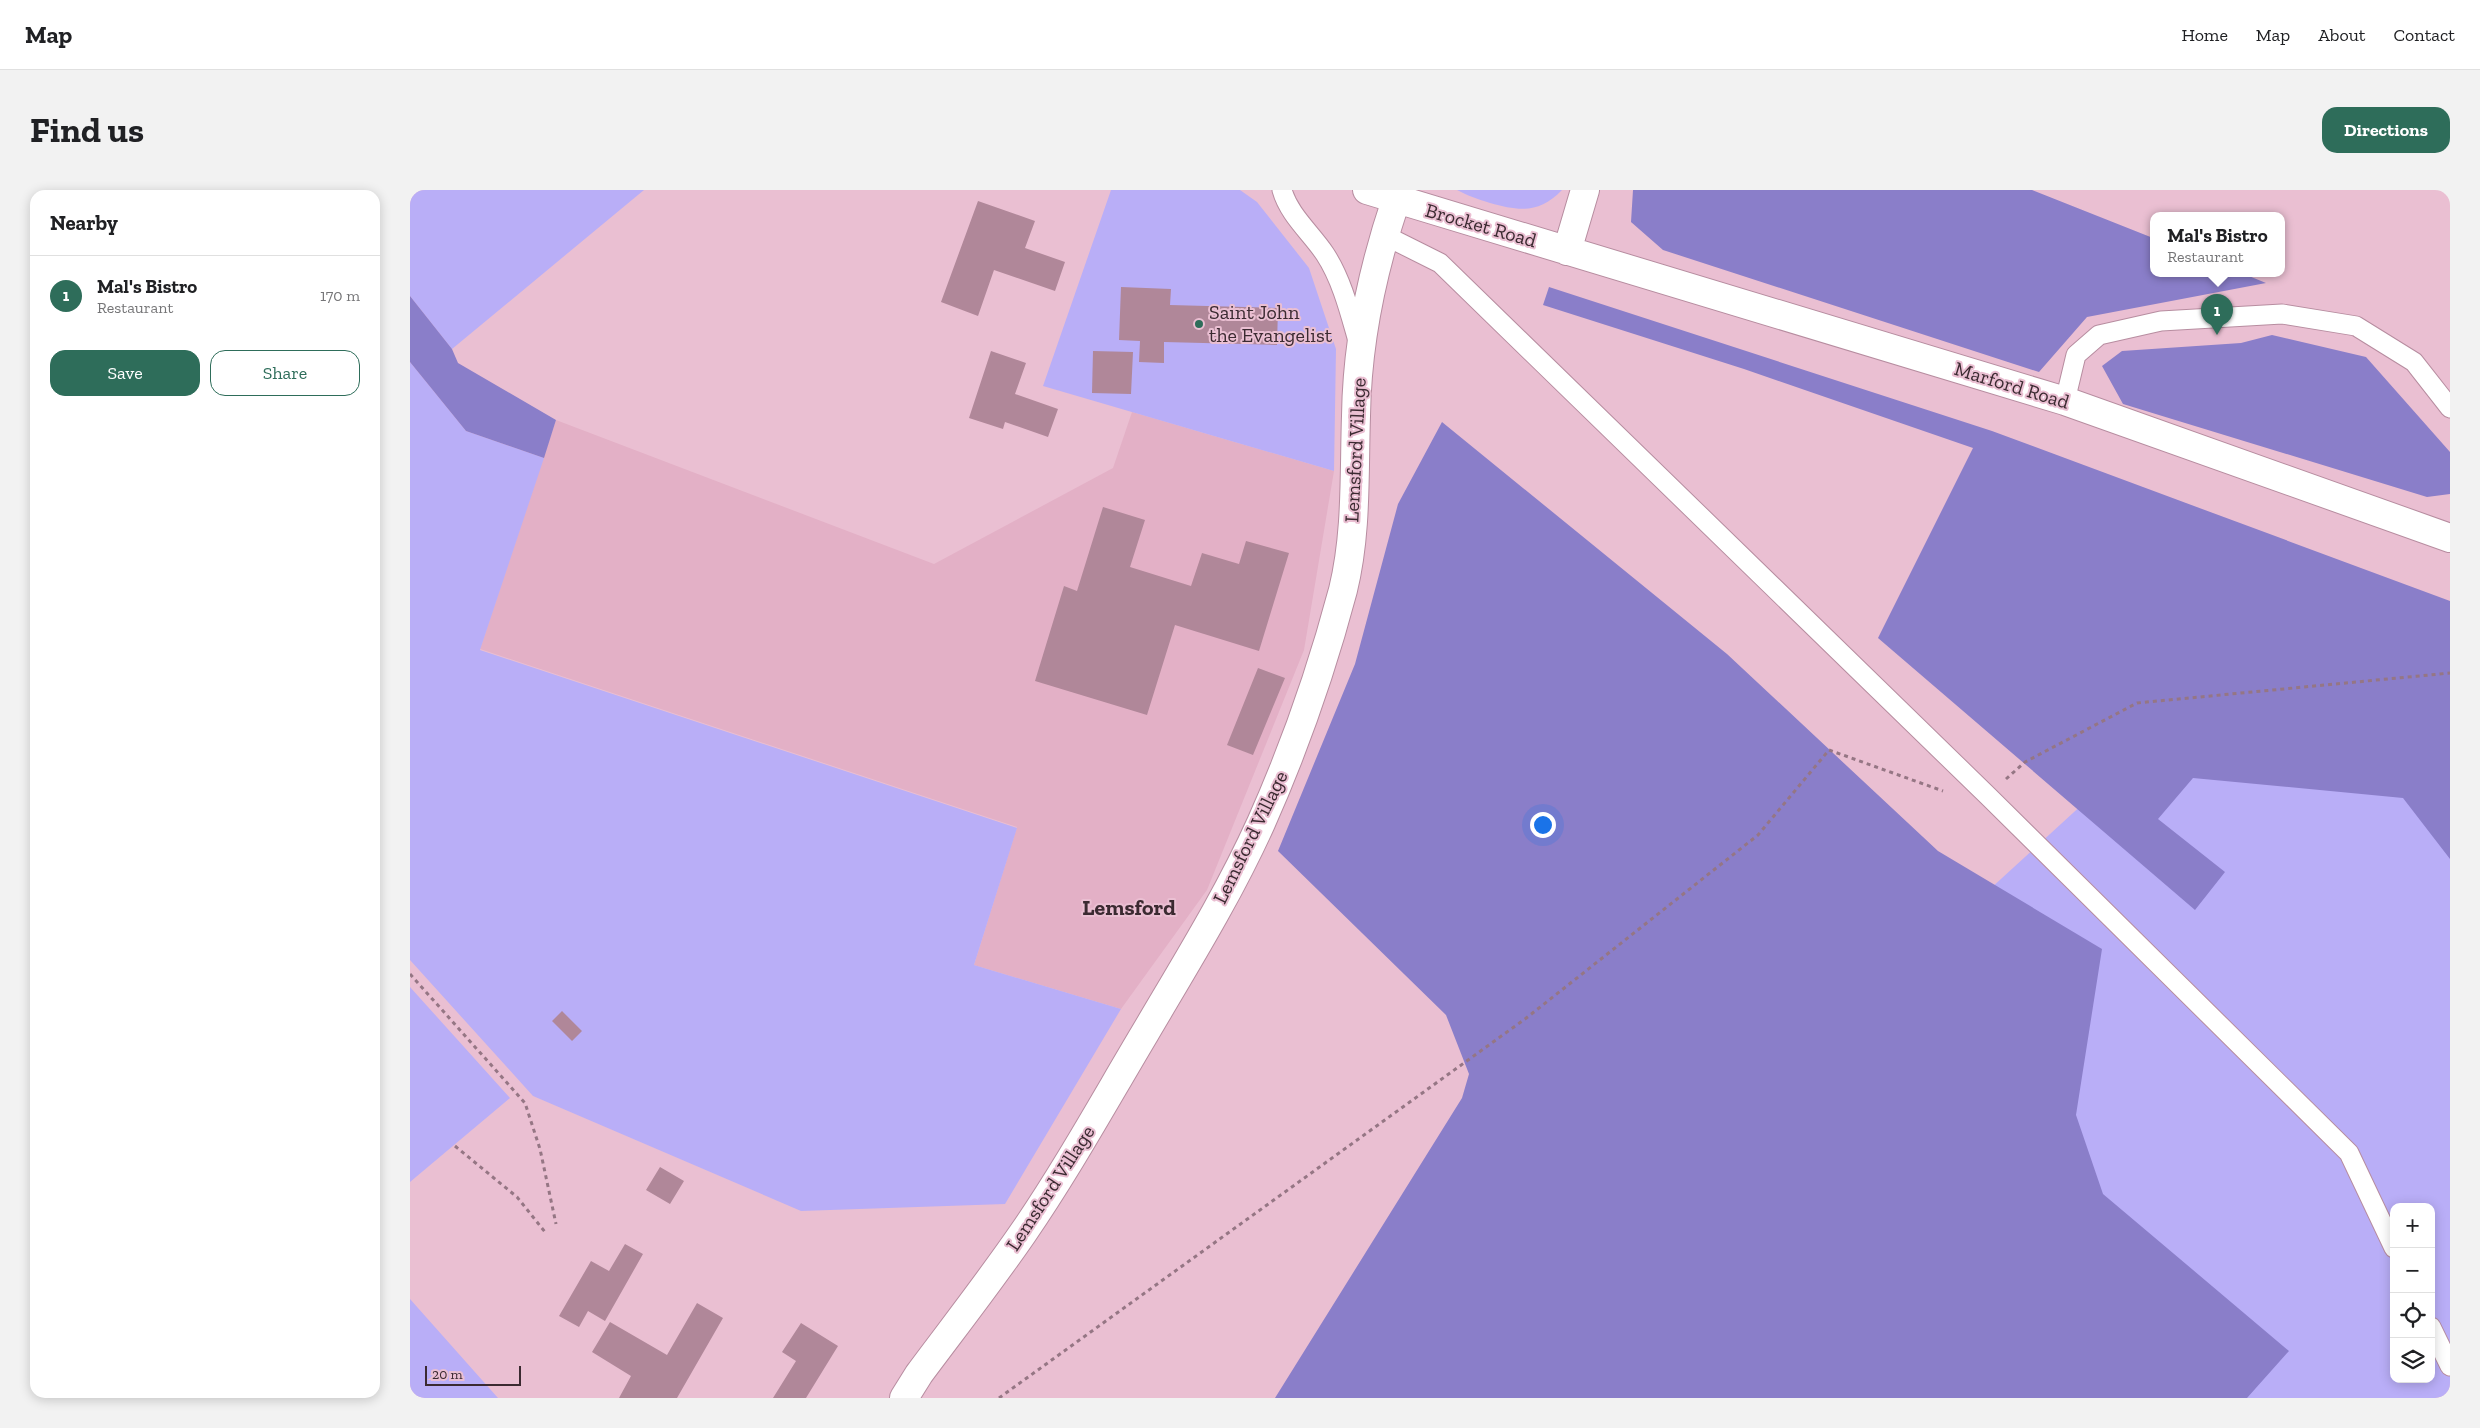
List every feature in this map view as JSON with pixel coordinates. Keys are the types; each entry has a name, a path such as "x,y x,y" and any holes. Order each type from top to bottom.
{"street":[{"name":"Brocket Road","path":"1367,190 1567,251"},
{"path":"1567,251 1585,190"},
{"name":"Lemsford Village","path":"904,1398 919,1374 1024,1233 1075,1151 1202,937 1260,825 1317,677 1344,587 1355,508 1355,419 1360,347 1377,255 1396,200"},
{"name":"Marford Road","path":"1567,251 2064,401 2450,538"}],"lane":[{"path":"1282,190 1286,202 1326,256 1347,303 1360,347"},
{"path":"1384,235 1440,263 1988,796 2349,1153 2390,1240"},
{"path":"2064,401 2076,355 2099,335 2161,321 2282,314 2356,326 2414,362 2450,408"},
{"path":"2435,1335 2450,1366"}],"path":[{"path":"2024,762 2137,703 2450,673"},
{"path":"999,1398 1525,1018 1758,835 1828,750"},
{"path":"410,974 525,1103 540,1149 556,1224"},
{"path":"455,1146 517,1197 544,1232"}],"shaded area":[{"path":"410,190 644,190 452,349 410,296"},
{"path":"1111,190 1240,190 1257,202 1309,268 1336,349 1334,471 1043,386"},
{"path":"1457,190 1562,190 1553,198 1537,207 1519,209 1490,203"},
{"path":"1633,190 2032,190 2150,237 2150,277 2251,277 2266,283 2087,317 2039,372 1663,250 1631,222"},
{"path":"1549,287 1992,431 2450,601 2450,859 2403,798 2193,778 2158,819 2225,872 2195,910 1878,638 1973,448 1744,369 1543,305"},
{"path":"410,296 452,349 458,363 556,420 544,458 466,431 410,362"},
{"path":"2272,335 2366,357 2450,452 2450,494 2427,497 2123,404 2102,366 2122,351 2241,343"},
{"path":"410,362 466,431 544,458 480,650 1017,828 974,965 1121,1009 1005,1204 801,1211 533,1096 410,960"},
{"path":"1132,412 1334,471 1304,650 1207,890 1121,1009 974,965 1017,827 480,649 556,420 934,564 1113,468"},
{"path":"1442,422 1727,654 1938,851 2102,949 2076,1115 2103,1194 2289,1351 2247,1398 1275,1398 1462,1098 1469,1074 1446,1015 1278,851 1355,664 1398,504"},
{"path":"2315,747 2450,805 2450,1398 1434,1398 2133,758"},
{"path":"410,987 510,1098 410,1182"},
{"path":"410,1299 498,1398 410,1398"}],"building":[{"path":"978,201 1035,221 1025,248 1065,262 1055,291 994,270 978,316 941,302"},
{"name":"Saint John the Evangelist","path":"1121,287 1171,289 1170,305 1278,308 1277,345 1164,342 1164,363 1139,362 1140,341 1119,340"},
{"path":"991,351 1026,363 1015,394 1058,409 1048,437 1005,422 1003,429 969,418"},
{"path":"1093,351 1133,352 1131,394 1092,393"},
{"path":"1103,507 1145,520 1130,567 1191,586 1202,553 1239,564 1246,541 1289,553 1259,651 1175,625 1147,715 1035,681 1064,586 1077,591"},
{"path":"1258,668 1285,678 1253,755 1227,745"},
{"path":"562,1011 582,1031 572,1041 552,1021"},
{"path":"660,1167 684,1181 670,1204 646,1190"},
{"path":"625,1244 643,1254 605,1321 588,1311 579,1327 559,1316 591,1261 609,1271"},
{"path":"697,1303 723,1318 677,1398 619,1398 631,1376 592,1352 610,1322 667,1355"},
{"path":"801,1323 838,1346 806,1398 773,1398 796,1361 782,1352"}],"place":[{"name":"Saint John the Evangelist","path":"1199,324"},
{"name":"Mal's Bistro","path":"2217,335"}],"district":[{"name":"Lemsford","path":"1129,907"}]}
